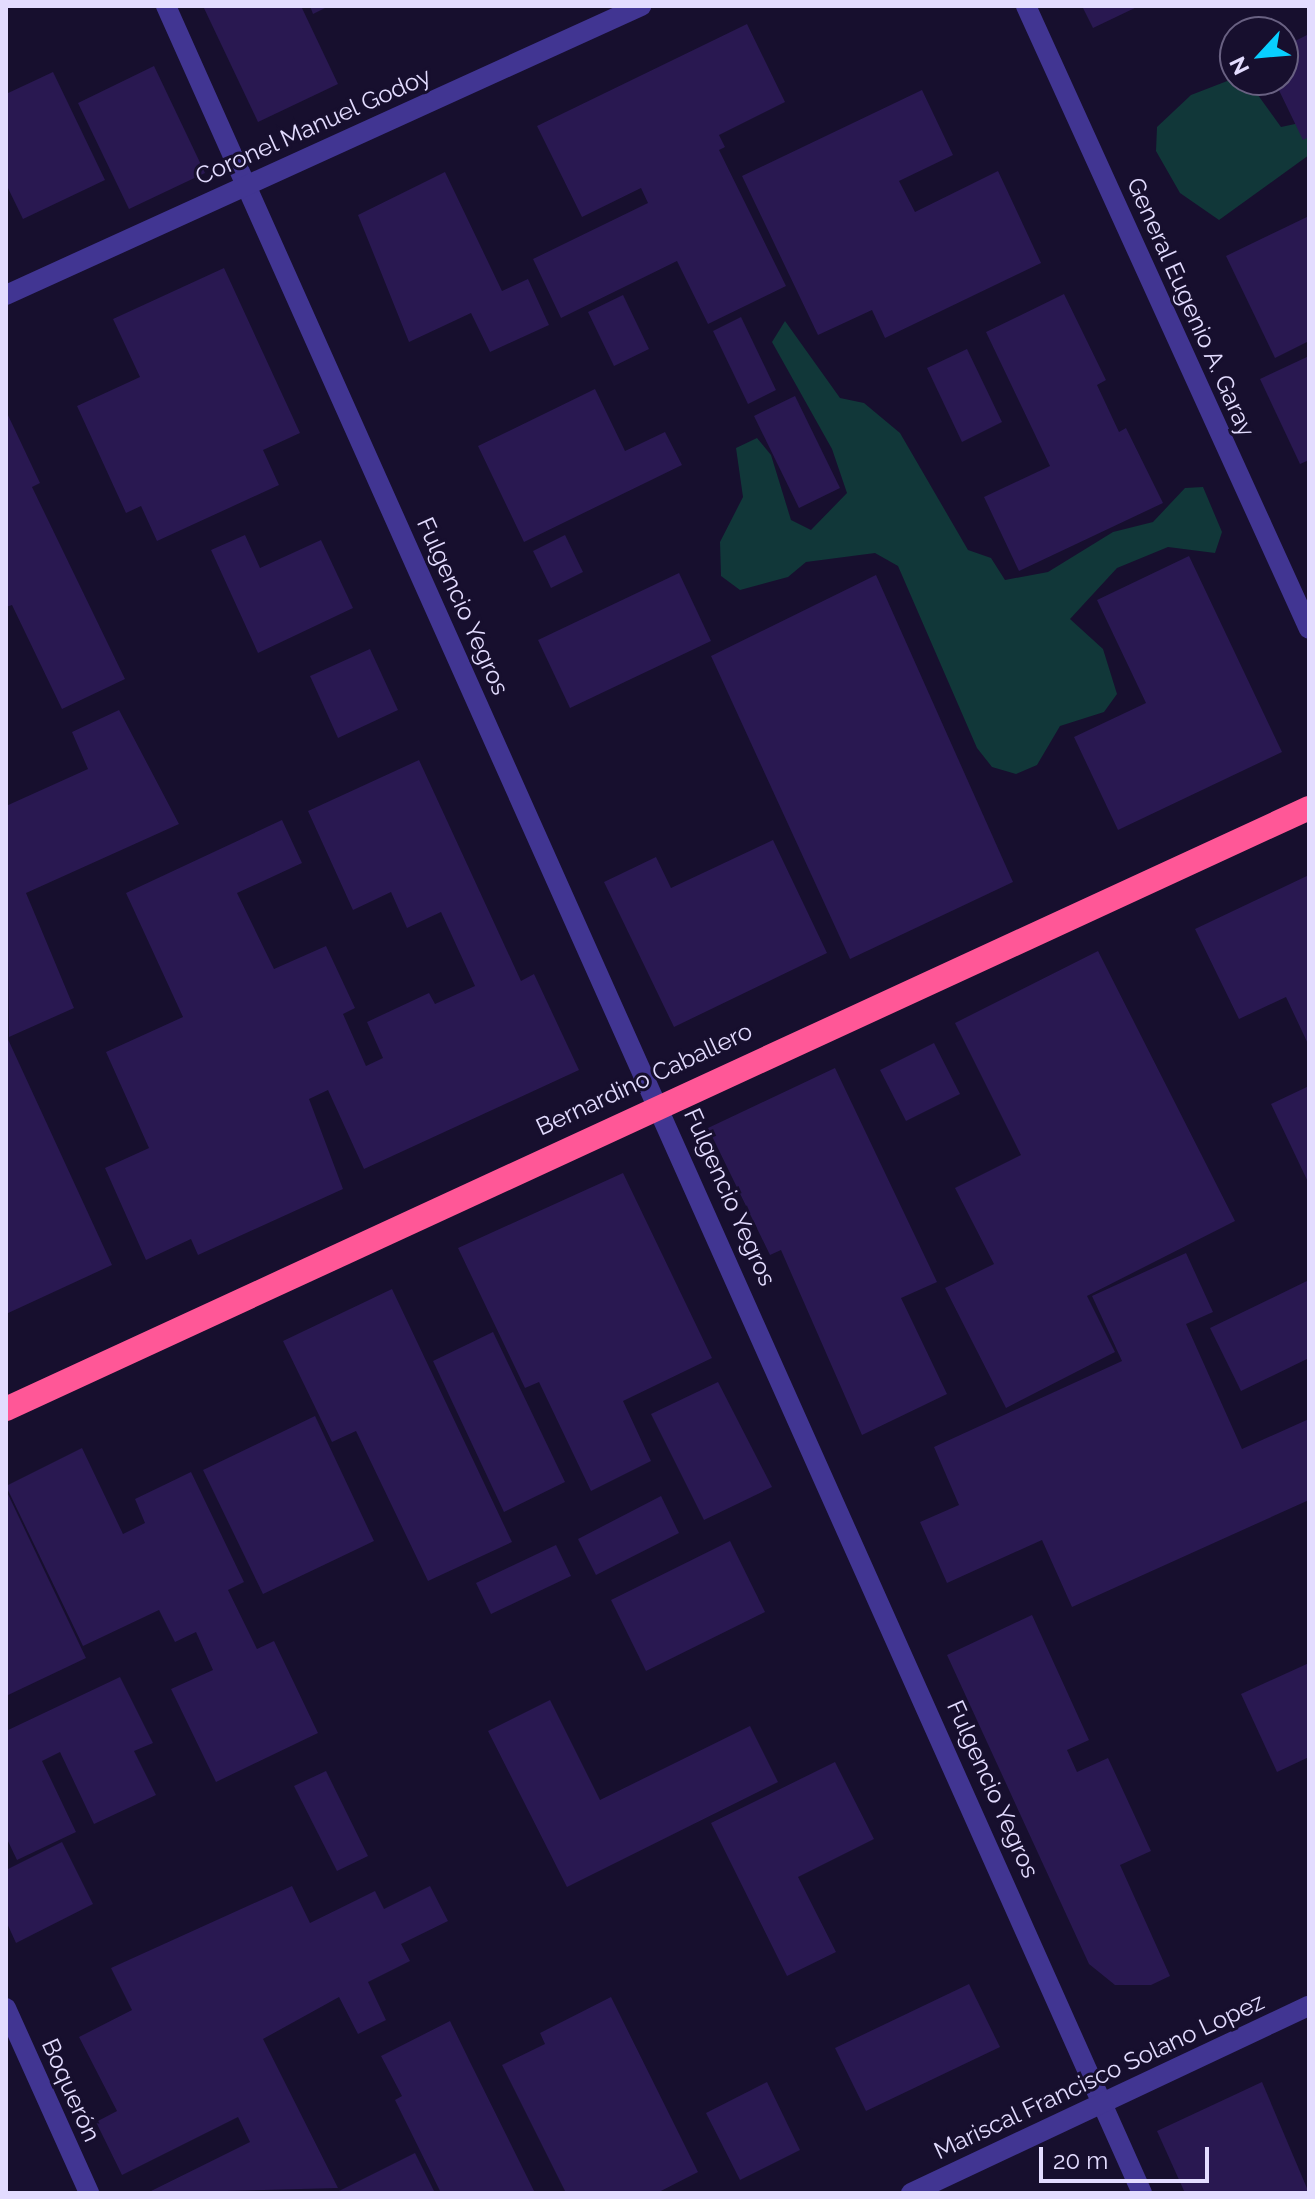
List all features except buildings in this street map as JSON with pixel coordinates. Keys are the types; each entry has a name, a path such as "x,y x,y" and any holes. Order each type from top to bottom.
{"highway":[{"name":"Bernardino Caballero","path":"6,1409 659,1102 1309,808"}],"street":[{"name":"Fulgencio Yegros","path":"166,6 659,1102 1142,2193"},
{"name":"Coronel Manuel Godoy","path":"6,295 641,6"},
{"name":"General Eugenio A. Garay","path":"1026,6 1309,629"},
{"name":"Mariscal Francisco Solano Lopez","path":"911,2193 1102,2099 1309,2006"},
{"name":"Boquerón","path":"6,2008 89,2193"}],"green space":[{"path":"1219,84 1219,96 1259,96 1281,127 1309,121 1309,155 1219,220 1180,193 1156,151 1157,127 1191,95"},
{"path":"785,321 840,398 864,403 900,433 968,550 991,558 1005,580 1048,572 1113,532 1153,522 1185,488 1203,487 1222,532 1215,553 1168,547 1117,568 1070,619 1103,649 1117,694 1104,712 1060,726 1037,765 1016,774 992,767 977,748 898,566 875,553 806,562 788,577 740,590 721,576 720,542 743,497 736,448 757,438 771,455 791,520 811,530 847,493 832,449 772,342"}]}
